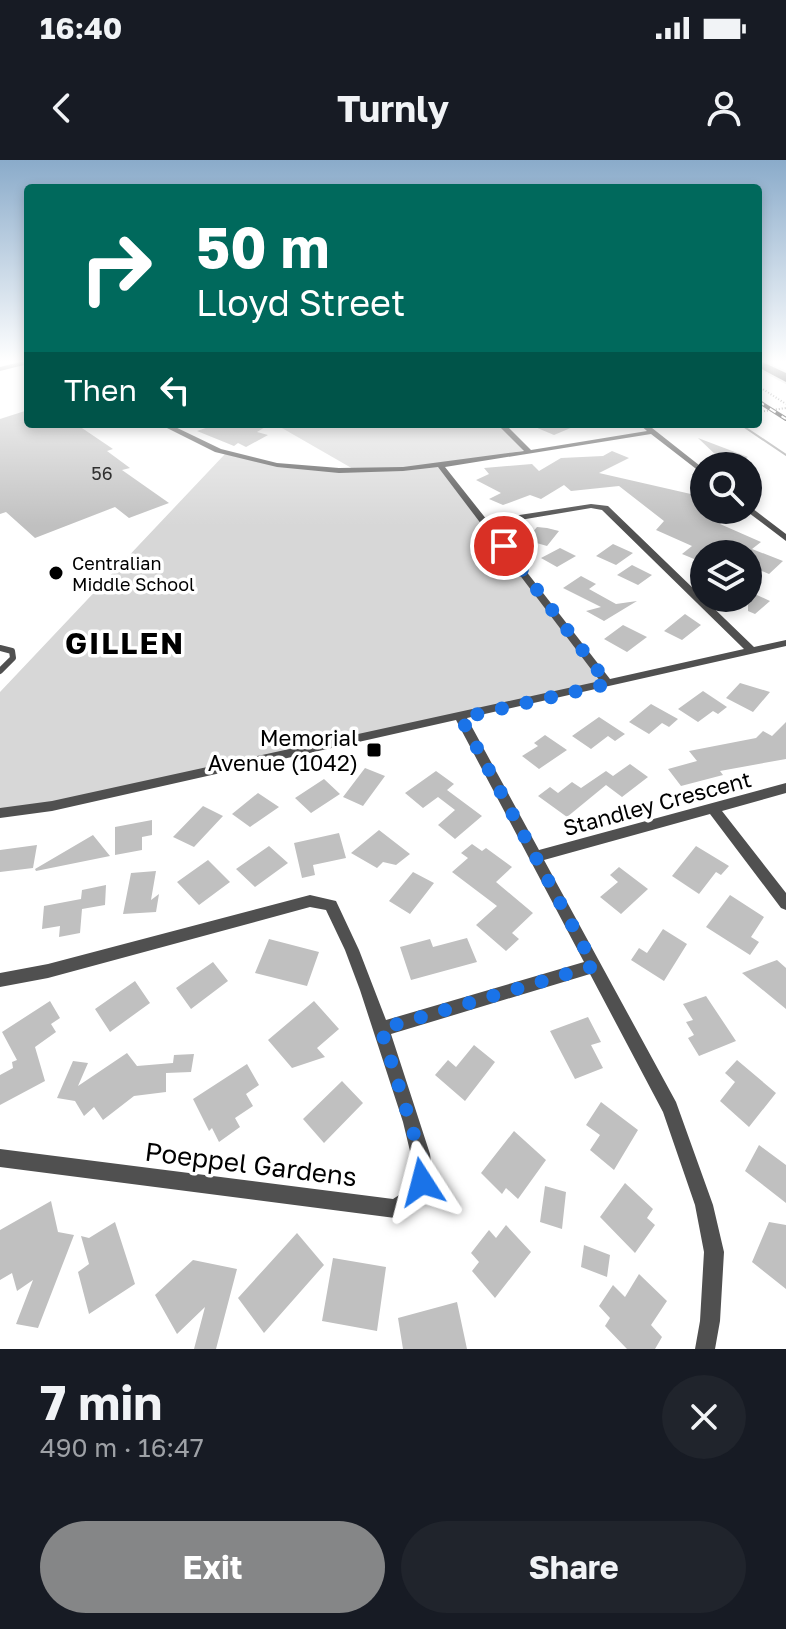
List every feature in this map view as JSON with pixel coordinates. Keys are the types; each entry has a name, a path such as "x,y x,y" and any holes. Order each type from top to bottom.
{"street":[{"path":"171,428 214,450 278,466 349,471 440,465 652,432"},
{"path":"505,428 527,450"},
{"path":"648,428 690,462"},
{"path":"440,465 608,684"},
{"path":"486,523 591,506 605,508 752,651"},
{"path":"762,519 786,538"},
{"path":"0,813 52,806 461,718 786,643"},
{"path":"461,718 538,856 670,1108 704,1205 714,1252 705,1349"},
{"name":"Standley Crescent","path":"538,856 786,788"},
{"path":"713,809 786,904"},
{"name":"Poeppel Gardens","path":"0,980 48,971 310,901 321,902 338,912 381,1029 425,1170 417,1195 395,1209 0,1158"},
{"path":"381,1029 594,966"}],"lane":[{"path":"0,648 12,651 13,658 0,671"}],"shaded area":[{"path":"282,428 505,428 527,450 441,465 608,684 0,813 0,692 225,454 278,466 355,470"}],"building":[{"name":"Centralian Middle School","path":"24,415 24,428 82,428 113,449 107,451 130,468 122,470 169,503 129,518 115,507 35,538 6,512 0,514 0,419"},
{"path":"206,428 264,428 257,432 268,435 246,447 238,443 234,446 197,431"},
{"path":"537,428 571,428 554,435"},
{"path":"698,438 735,452 713,452"},
{"path":"612,451 629,458 599,473 690,494 690,524 720,524 756,540 690,540 690,545 656,530 664,521 619,486 571,491 564,485 541,499 530,495 503,505 489,499 501,493 476,480 489,474 484,468 532,464 539,471 561,458 603,456"},
{"path":"537,527 559,531 547,546 526,540"},
{"path":"613,544 633,553 616,565 596,556"},
{"path":"560,548 576,556 557,567 541,558"},
{"path":"762,553 783,561 769,574 762,571"},
{"path":"632,565 652,575 638,585 617,575"},
{"path":"581,576 596,584 589,589 616,604 637,601 604,621 586,611 601,607 563,588"},
{"path":"762,597 770,601 762,608"},
{"path":"685,614 701,625 682,640 664,631"},
{"path":"623,625 647,637 627,652 604,639"},
{"path":"740,683 770,692 753,712 726,698"},
{"path":"703,691 727,707 718,714 713,711 698,722 678,709"},
{"path":"651,704 678,719 669,727 662,723 649,734 629,722"},
{"path":"599,717 625,734 615,741 608,736 591,749 572,736"},
{"path":"786,722 786,759 720,771 723,775 681,786 668,769 697,761 689,751 756,738 763,731 772,736"},
{"path":"545,735 567,750 539,769 522,756 538,746 534,743"},
{"path":"630,764 648,777 622,797 606,785 567,817 538,796 550,787 558,793 572,782 581,788 606,771 613,776"},
{"path":"365,768 385,776 363,806 343,797"},
{"path":"436,771 454,784 447,790 482,816 455,839 438,825 455,810 438,797 423,808 405,793"},
{"path":"324,779 340,794 311,813 295,798"},
{"path":"258,793 279,807 250,827 232,814"},
{"path":"203,806 223,816 194,847 173,837"},
{"path":"152,820 152,835 142,837 142,850 115,855 115,827"},
{"path":"379,830 410,854 396,865 383,862 377,868 351,853"},
{"path":"339,833 346,858 313,865 315,875 302,878 294,843"},
{"path":"93,835 110,856 36,871 35,869"},
{"path":"472,844 482,851 486,848 512,867 496,882 533,913 512,933 519,939 506,951 476,925 497,906 452,872 468,858 461,853"},
{"path":"37,845 33,868 0,872 0,850"},
{"path":"269,846 288,863 255,887 236,869"},
{"path":"696,846 729,866 721,875 716,872 699,894 672,876"},
{"path":"208,860 230,882 199,905 177,882"},
{"path":"619,867 648,889 621,914 600,897 618,882 610,875"},
{"path":"156,871 151,900 159,894 156,912 123,914 131,873"},
{"path":"413,872 434,883 410,914 389,901"},
{"path":"106,885 105,905 82,909 80,933 59,937 60,926 42,929 44,906 81,899 82,890"},
{"path":"730,895 764,917 751,937 759,942 750,955 706,927"},
{"path":"663,929 687,944 664,981 631,960 639,948 647,953"},
{"path":"467,938 477,962 411,980 400,947 430,939 433,947"},
{"path":"269,939 319,952 307,986 255,973"},
{"path":"777,960 786,968 786,1009 742,973"},
{"path":"213,962 228,981 191,1009 176,988"},
{"path":"135,981 150,1003 110,1032 95,1009"},
{"path":"706,996 736,1041 699,1056 688,1038 694,1035 686,1022 693,1020 683,1004"},
{"path":"50,1001 60,1018 51,1024 56,1032 35,1047 45,1081 0,1105 0,1075 13,1068 12,1062 17,1060 2,1032"},
{"path":"314,1001 339,1029 317,1048 325,1057 292,1068 268,1040"},
{"path":"588,1017 601,1042 591,1045 603,1068 575,1079 550,1031"},
{"path":"474,1045 495,1062 465,1101 435,1075 448,1060 456,1067"},
{"path":"127,1053 137,1066 173,1063 174,1055 194,1054 191,1072 166,1073 166,1092 134,1096 103,1120 94,1107 84,1116 75,1101 57,1098 73,1061 88,1063 78,1086"},
{"path":"737,1060 776,1093 749,1127 720,1101 735,1082 725,1073"},
{"path":"247,1064 259,1085 246,1094 253,1106 235,1118 240,1127 219,1142 212,1128 209,1131 193,1099"},
{"path":"342,1081 363,1103 324,1143 303,1119"},
{"path":"601,1102 638,1130 614,1170 590,1150 600,1135 586,1125"},
{"path":"514,1131 546,1160 518,1199 506,1188 502,1194 481,1173"},
{"path":"759,1145 786,1165 786,1203 745,1171"},
{"path":"625,1183 653,1209 647,1218 655,1225 635,1253 600,1217"},
{"path":"545,1186 566,1192 562,1229 540,1222"},
{"path":"51,1201 58,1232 74,1235 38,1328 16,1324 33,1280 17,1291 12,1273 0,1280 0,1230"},
{"path":"115,1222 135,1284 89,1314 78,1272 89,1264 81,1236 89,1238"},
{"path":"769,1222 786,1225 786,1289 752,1262"},
{"path":"506,1225 531,1252 495,1298 472,1271 479,1262 471,1253 489,1230 496,1238"},
{"path":"297,1233 324,1265 264,1333 238,1298"},
{"path":"584,1245 610,1255 607,1277 581,1267"},
{"path":"333,1258 386,1267 377,1331 322,1321"},
{"path":"193,1260 237,1269 216,1349 194,1349 205,1307 177,1334 155,1295"},
{"path":"639,1274 667,1301 651,1325 662,1337 655,1349 627,1349 605,1326 610,1318 599,1306 613,1285 625,1297"},
{"path":"457,1302 467,1349 403,1349 398,1318"}],"waterway":[{"path":"746,428 786,455"}],"railway":[{"path":"781,415 786,419"}],"place":[{"name":"Centralian Middle School","path":"56,573"},
{"name":"Memorial Avenue (1042)","path":"374,750"}],"district":[{"name":"GILLEN","path":"125,643"}],"route":[{"path":"422,1182 425,1170 381,1029 594,966 538,856 461,718 608,684 504,546"}]}
